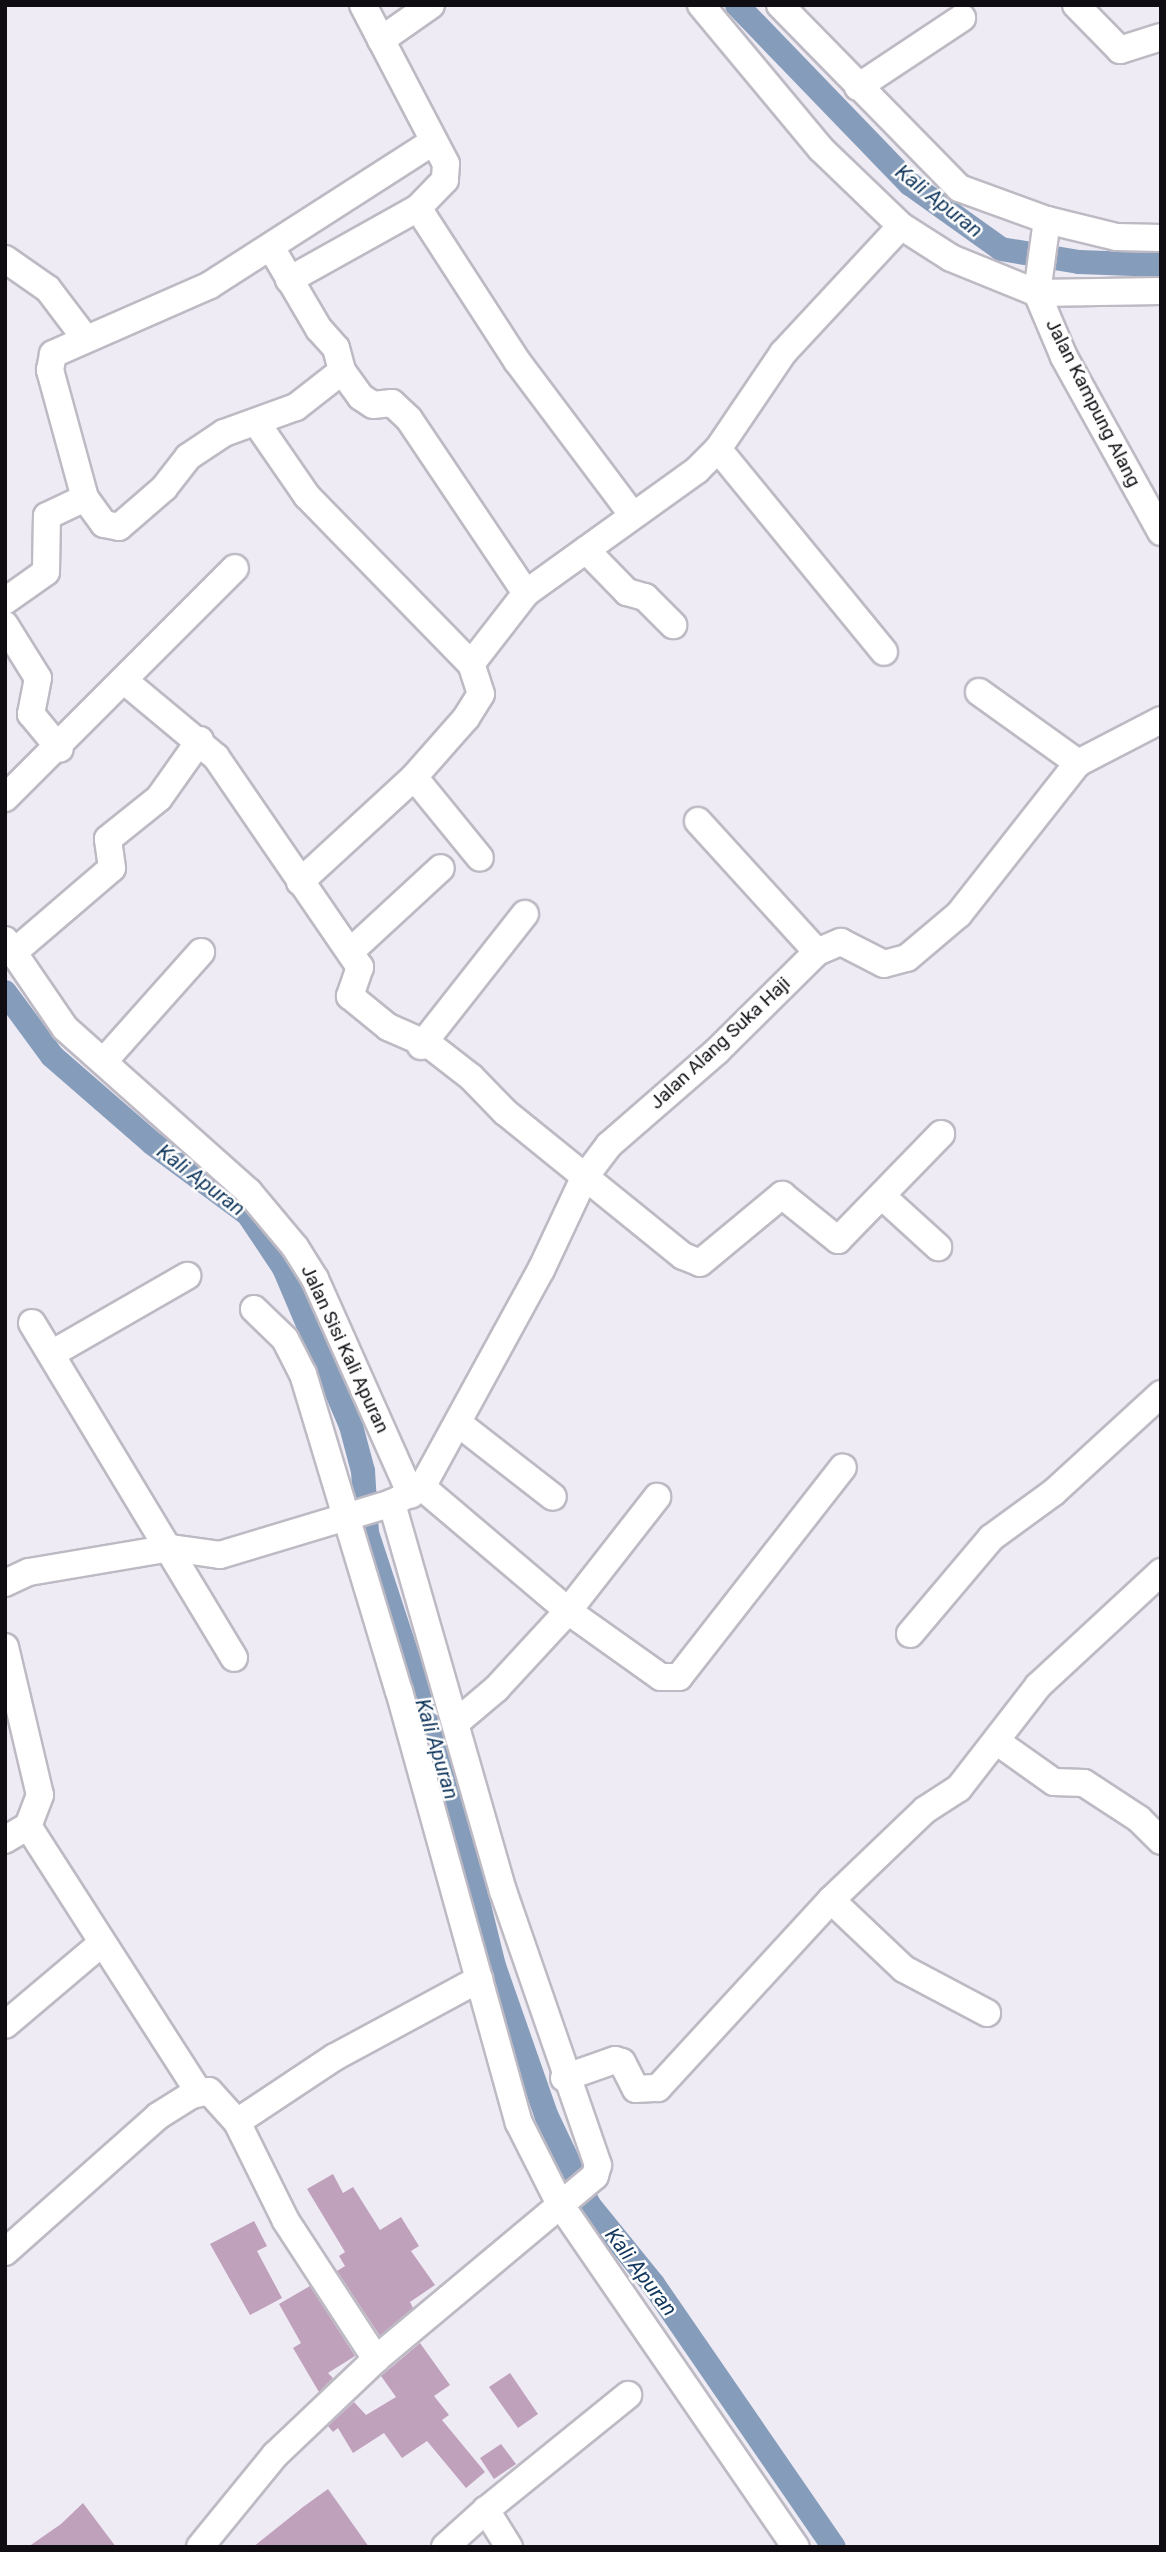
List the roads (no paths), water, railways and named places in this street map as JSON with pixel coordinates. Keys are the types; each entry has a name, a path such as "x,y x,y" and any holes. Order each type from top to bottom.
{"street":[{"path":"289,280 418,208 447,173 363,5"},
{"path":"381,40 431,5"},
{"path":"701,5 779,104 901,226 951,258 1039,282 1161,291"},
{"path":"780,5 959,188 1046,229 1161,239"},
{"path":"1076,5 1120,50 1161,37"},
{"path":"858,87 962,18"},
{"path":"342,371 296,407 225,433 181,462 164,488 119,527 104,524 85,498 50,361 59,350 199,290 272,249 378,173 433,142"},
{"path":"418,208 517,361 632,514"},
{"path":"471,664 526,593 632,514 697,470 718,449 783,353 901,226"},
{"path":"1039,282 1046,229"},
{"path":"272,249 289,280 336,348 342,371 365,402 392,403 410,419 526,593"},
{"path":"5,259 48,289 85,338"},
{"name":"Jalan Kampung Alang","path":"1039,282 1064,357 1161,532"},
{"path":"256,422 307,496 471,664 481,694 478,703 414,777 300,882"},
{"path":"718,449 884,652"},
{"path":"5,601 46,572 47,516 85,498"},
{"path":"586,550 626,592 645,597 673,625"},
{"path":"5,798 60,749 235,568"},
{"path":"5,625 38,678 31,714 60,749"},
{"path":"126,682 200,740 351,951 362,972 351,996 421,1045 431,1046 471,1077 584,1178 696,1263 775,1197 786,1197 838,1240 941,1135"},
{"path":"979,692 1078,763"},
{"path":"698,821 817,952 841,942 884,964 907,958 958,914 1078,763 1161,720"},
{"path":"9,946 112,867 108,839 159,798 200,740"},
{"path":"414,777 480,858"},
{"path":"351,951 440,868"},
{"path":"421,1045 525,914"},
{"name":"Jalan Sisi Kali Apuran","path":"9,946 65,1028 249,1192 295,1247 315,1279 385,1503"},
{"path":"104,1062 201,952"},
{"name":"Jalan Alang Suka Haji","path":"385,1503 458,1423 584,1178 609,1145 717,1051 817,952"},
{"path":"882,1196 938,1247"},
{"path":"53,1353 187,1276"},
{"path":"200,2547 275,2455 376,2358 595,2176 596,2156 564,2078 503,1891 458,1721 417,1607 385,1503 296,1356 254,1309"},
{"path":"32,1324 53,1353 171,1548 234,1658"},
{"path":"910,1634 991,1538 1054,1492 1161,1394"},
{"path":"458,1423 553,1497"},
{"path":"5,1583 29,1572 171,1548 220,1555 385,1503 568,1611 661,1677 679,1677 702,1642 748,1592 843,1467"},
{"path":"458,1721 496,1689 568,1611 657,1497"},
{"path":"385,1503 479,1979 519,2123 563,2201 796,2547"},
{"path":"564,2078 615,2060 622,2062 636,2089 658,2088 831,1900 925,1810 959,1788 1038,1686 1161,1572"},
{"path":"5,1647 38,1774 37,1814 28,1826 5,1840"},
{"path":"996,1741 1054,1782 1084,1783 1139,1819 1161,1841"},
{"path":"28,1826 101,1944 199,2092"},
{"path":"831,1900 904,1969 987,2013"},
{"path":"5,2025 101,1944"},
{"path":"237,2122 335,2057 479,1979"},
{"path":"5,2252 158,2116 199,2092 213,2094 237,2122 286,2221 376,2358"},
{"path":"445,2547 486,2510 628,2395"},
{"path":"486,2510 509,2547"}],"waterway":[{"name":"Kali Apuran","path":"737,5 910,184 1001,249 1079,262 1161,265"},
{"name":"Kali Apuran","path":"5,992 52,1056 152,1143 248,1214 284,1268 351,1426 363,1471 367,1533 447,1776 494,1966 547,2117 589,2205 653,2284 834,2547"}]}
